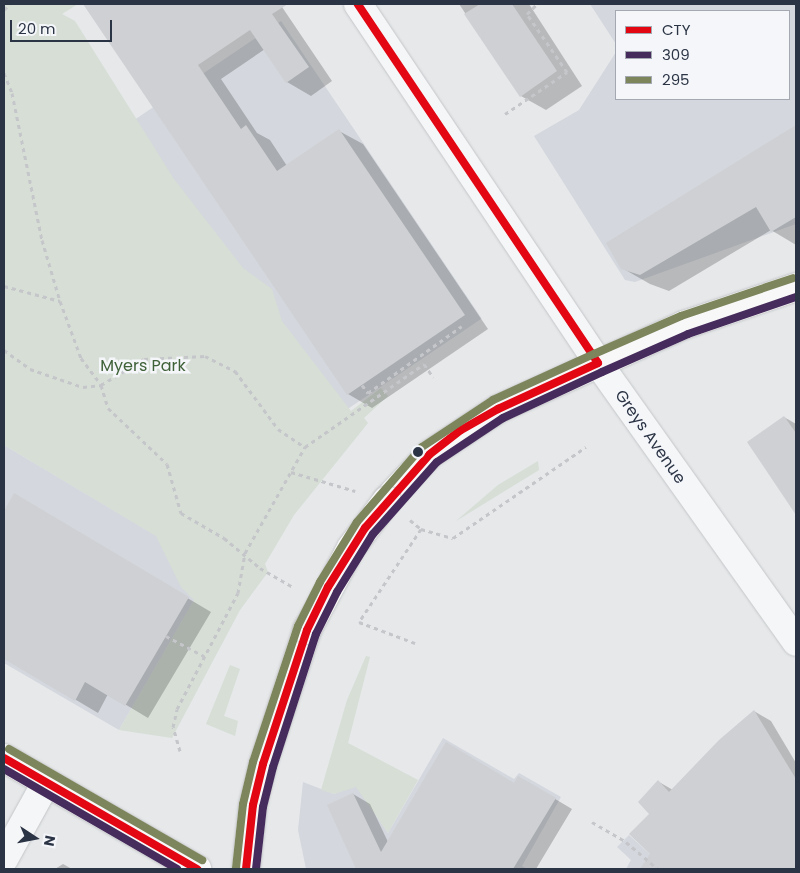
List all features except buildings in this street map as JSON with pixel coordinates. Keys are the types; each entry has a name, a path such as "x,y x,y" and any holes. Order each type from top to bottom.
{"main road":[{"path":"246,869 253,805 261,771 307,630 352,548 388,500 430,454 461,430 498,410 598,363 684,325 796,287"},
{"path":"4,758 197,869"}],"street":[{"name":"Greys Avenue","path":"358,4 598,363 796,642"},
{"path":"4,860 46,783"}],"path":[{"path":"4,10 10,4"},
{"path":"505,114 567,72 527,14 537,4"},
{"path":"4,73 12,93 42,240 60,301 81,358 101,385 108,408 167,464 181,513 246,553 260,568"},
{"path":"4,286 60,301"},
{"path":"362,385 368,393 462,326"},
{"path":"4,350 30,369 84,387 101,385 144,359 205,356 235,371 278,429 305,448"},
{"path":"180,751 173,727 175,718 204,656 238,594 246,553 305,448 424,364 433,377"},
{"path":"421,529 453,538 586,447"},
{"path":"291,472 361,492"},
{"path":"166,636 204,656"},
{"path":"592,822 626,842 658,869"}],"shaded area":[{"path":"590,4 796,4 796,224 635,282 625,280 534,136 579,110 615,54 615,100 790,100 790,10 615,10 615,42"},
{"path":"281,21 482,319 332,420 131,122"},
{"path":"4,445 212,569 119,730 4,663"},
{"path":"443,738 514,779 519,773 561,797 522,866 527,869 306,869 298,830 303,782 334,794 356,786 388,833"},
{"path":"629,835 666,869 626,869 631,860 617,847"}],"green space":[{"name":"Myers Park","path":"4,4 78,4 62,14 75,21 174,179 243,268 272,289 282,321 351,411 381,388 388,396 364,418 368,423 294,515 265,564 268,572 240,610 172,738 119,730 194,600 181,587 156,536 4,445"},
{"path":"538,461 539,470 456,521 498,485"},
{"path":"366,656 370,657 348,743 418,780 388,833 356,787 334,794 321,790 347,700"},
{"path":"230,665 240,669 224,716 238,721 235,736 206,724"}],"transit line":[{"name":"CTY","path":"246,869 253,805 263,764 307,630 328,587 365,528 430,454 461,430 498,409 598,363 358,4"},
{"name":"295","path":"236,868 243,804 253,762 298,626 320,582 357,522 422,447 493,400 681,316 793,278"},
{"name":"309","path":"256,869 263,807 273,767 316,634 337,592 373,534 437,462 503,418 602,372 688,334 796,297"},
{"name":"295","path":"9,749 202,860"},
{"name":"CTY","path":"4,758 197,869"},
{"name":"309","path":"4,769 177,869"}]}
